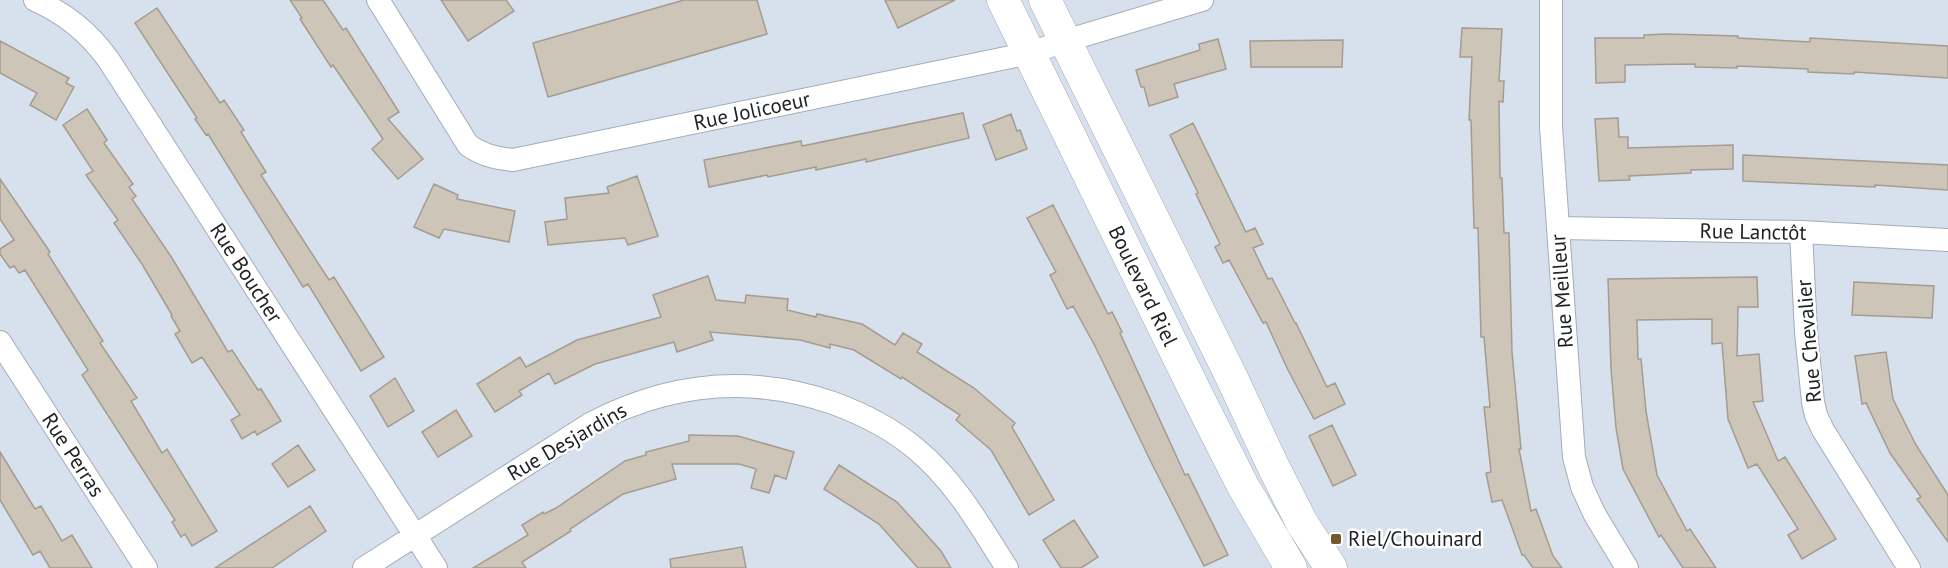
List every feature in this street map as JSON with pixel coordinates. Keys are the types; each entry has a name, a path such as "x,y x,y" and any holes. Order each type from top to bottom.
{"street":[{"name":"Rue Boucher","path":"35,0 79,26 108,59 436,568"},
{"name":"Rue Jolicoeur","path":"378,0 468,145 478,153 501,159 526,158 1030,53 1202,0"},
{"name":"Boulevard Riel","path":"1003,0 1243,486 1291,568"},
{"name":"Boulevard Riel","path":"1045,0 1302,524 1330,568"},
{"name":"Rue Meilleur","path":"1551,0 1551,127 1574,457 1582,487 1627,568"},
{"name":"Rue Lanctôt","path":"1558,228 1801,232 1948,240"},
{"name":"Rue Chevalier","path":"1801,232 1806,332 1816,415 1823,430 1909,568"},
{"name":"Rue Perras","path":"0,342 146,568"},
{"name":"Rue Desjardins","path":"364,568 590,424 615,411 677,391 732,386 794,391 869,417 893,431 916,449 955,490 1007,568"}],"building":[{"path":"290,0 323,0 343,30 346,28 399,112 388,119 423,159 398,179 372,149 383,139 333,65 331,67"},
{"path":"441,0 506,0 514,11 468,41"},
{"path":"684,0 757,0 767,34 548,97 533,43"},
{"path":"885,0 955,0 898,28"},
{"path":"157,8 220,103 224,100 244,130 241,132 266,172 261,175 329,280 334,277 384,357 361,371 308,284 303,287 208,134 206,135 195,119 197,118 135,23"},
{"path":"1462,28 1502,29 1499,81 1504,81 1503,102 1499,101 1500,178 1502,178 1504,233 1509,233 1512,352 1521,449 1519,449 1531,511 1536,509 1553,556 1562,568 1533,568 1522,555 1502,500 1492,502 1486,473 1491,472 1484,407 1490,407 1484,337 1481,337 1478,228 1474,228 1471,120 1469,120 1472,57 1460,57"},
{"path":"1644,35 1738,36 1738,38 1810,42 1810,38 1948,46 1948,78 1854,72 1854,74 1808,72 1808,69 1695,67 1695,64 1625,65 1625,82 1596,83 1595,38 1644,38"},
{"path":"1218,39 1226,69 1174,84 1178,97 1149,106 1136,70 1200,50 1199,44"},
{"path":"1343,40 1342,67 1251,67 1250,41"},
{"path":"0,41 69,78 66,83 74,87 56,120 30,105 37,93 0,73"},
{"path":"87,109 107,140 104,143 133,184 129,187 136,196 132,199 172,258 228,352 232,350 281,421 257,435 255,431 242,439 231,420 240,415 202,357 192,363 175,334 180,331 172,315 142,264 114,223 118,220 86,175 93,171 63,125"},
{"path":"963,113 969,138 866,162 866,159 816,170 816,167 709,187 704,160 801,141 802,146"},
{"path":"1011,114 1027,149 996,160 983,125"},
{"path":"1618,118 1619,137 1628,137 1628,148 1733,145 1733,169 1691,170 1691,173 1629,176 1630,180 1599,181 1595,119"},
{"path":"1193,123 1246,232 1255,228 1263,244 1253,248 1268,279 1272,278 1327,387 1335,383 1345,404 1314,419 1266,322 1263,323 1229,260 1223,263 1215,247 1220,244 1170,135"},
{"path":"1743,155 1948,165 1948,190 1743,181"},
{"path":"637,176 658,236 628,245 625,238 548,245 545,222 567,219 565,198 609,193 607,187"},
{"path":"0,179 50,252 48,254 103,341 100,343 137,398 131,401 162,453 167,449 217,531 192,546 185,534 181,537 172,522 175,520 82,375 88,370 25,270 19,273 14,266 10,268 0,254 0,249 14,240 0,219"},
{"path":"434,184 458,195 457,199 515,211 509,242 444,229 439,238 414,227"},
{"path":"1053,205 1108,314 1112,312 1122,332 1120,333 1185,475 1188,474 1228,555 1204,566 1095,346 1073,306 1067,309 1050,275 1056,272 1027,218"},
{"path":"708,276 716,300 745,303 746,295 788,299 787,310 862,324 895,345 903,333 922,344 917,352 974,388 1015,423 1012,427 1054,500 1029,515 991,450 956,420 960,415 902,377 901,379 854,350 830,344 830,348 800,340 710,332 713,340 677,352 674,342 595,364 555,384 549,373 519,391 522,395 495,412 477,384 520,357 526,367 577,340 661,317 653,295"},
{"path":"1757,277 1758,307 1738,307 1737,356 1759,354 1763,401 1753,402 1778,461 1785,457 1836,539 1802,559 1788,535 1798,529 1757,464 1748,468 1728,419 1722,343 1712,344 1712,319 1637,320 1638,359 1641,359 1646,411 1657,475 1687,531 1690,529 1716,568 1683,568 1661,535 1659,537 1623,469 1616,428 1611,369 1608,279"},
{"path":"1854,282 1934,286 1932,318 1852,315"},
{"path":"1886,352 1893,399 1916,445 1948,495 1948,542 1917,499 1921,497 1890,453 1866,403 1862,404 1855,356"},
{"path":"395,378 414,411 388,427 370,396"},
{"path":"456,410 472,436 438,457 422,432"},
{"path":"1332,425 1356,475 1333,486 1309,436"},
{"path":"689,435 738,436 794,452 786,479 775,475 769,493 751,488 756,469 739,464 672,464 676,479 623,494 522,562 526,568 473,568 528,535 522,525 543,512 544,514 556,508 625,461 646,455 646,452 689,441"},
{"path":"298,445 315,470 288,487 272,464"},
{"path":"0,452 35,509 41,506 62,541 72,535 92,568 50,568 40,551 33,555 0,500"},
{"path":"839,465 897,502 941,551 951,568 918,568 879,524 824,489"},
{"path":"310,506 326,531 272,568 215,568"},
{"path":"1074,520 1098,557 1081,568 1061,568 1043,540"},
{"path":"742,547 746,568 671,568 670,559"}],"place":[{"name":"Riel/Chouinard","path":"1336,539"}]}
